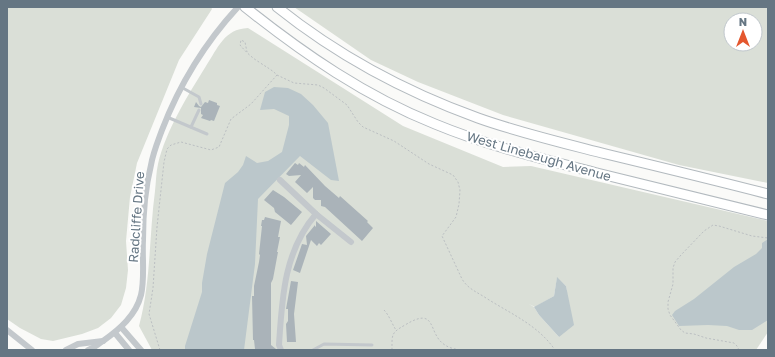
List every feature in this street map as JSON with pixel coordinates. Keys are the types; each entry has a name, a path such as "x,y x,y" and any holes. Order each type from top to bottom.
{"main road":[{"name":"West Linebaugh Avenue","path":"245,7 278,33 333,71 384,100 434,124 511,151 768,215"},
{"name":"West Linebaugh Avenue","path":"278,7 313,34 363,66 404,87 478,118 547,139 768,194"}],"street":[{"name":"Radcliffe Drive","path":"88,350 94,348 121,327 132,315 141,295 145,209 151,164 167,117 192,65 238,7"},
{"path":"280,180 316,214 351,242"},
{"path":"281,350 279,345 282,298 289,263 296,244 306,225 316,214"},
{"path":"121,327 141,350"},
{"path":"7,330 32,350"},
{"path":"115,333 129,350"},
{"name":"Radcliffe Drive","path":"66,350 78,344 102,341"}],"lane":[{"path":"181,86 199,97 201,104"},
{"path":"191,127 199,110"},
{"path":"167,117 207,134"},
{"path":"313,350 324,344 372,345"}],"path":[{"path":"247,52 245,42 241,40 240,44 247,52 258,62 269,68 277,75 294,84 318,85 324,88 347,105 363,127 394,140 429,164 453,175 458,182 460,190 459,204 456,217 442,236 462,279 466,285 475,292 533,326 551,343 556,350"},
{"path":"160,350 149,314 153,288 157,221 167,149 171,144 181,142 204,149 215,149 222,142 231,119 251,104 277,75"},
{"path":"739,350 734,343 685,333 681,330 670,315 668,308 668,302 673,284 673,268 678,258 704,231 713,226 719,226 752,236 768,238"},
{"path":"384,310 388,314 390,322 396,331"},
{"path":"392,350 392,336 396,331 414,320 424,318 429,320 445,345 460,350"}],"shaded area":[{"path":"7,7 211,7 212,9 179,60 137,163 130,197 126,241 128,270 126,288 121,305 111,318 98,328 82,334 53,341 41,339 7,319"},
{"path":"294,7 768,7 768,183 679,165 503,115 418,82 371,60"},
{"path":"248,28 403,126 503,167 531,166 768,221 768,332 756,350 152,350 139,326 148,276 158,164 166,138 192,89 222,41 233,32","holes":["557,278 566,286 568,301 559,337 539,315 534,307 529,304 535,307 554,296"]},
{"path":"274,87 288,88 301,94 313,105 328,123 339,181 331,180 300,156 258,199 255,264 244,350 185,350 202,292 207,254 225,183 238,172 243,165 246,156 257,163 268,161 282,152 289,125 289,116 274,109 260,110 265,92"},
{"path":"768,239 768,320 752,330 739,330 727,326 679,326 672,315 675,311 694,299 734,267 756,254 762,248 762,243"},
{"path":"557,277 566,286 574,325 559,337 539,315 534,307 554,296"}],"building":[{"path":"209,100 220,106 214,121 201,118 203,115 201,114 201,108 194,107 196,102 201,107 205,102 208,103"},
{"path":"295,163 298,165 299,163 304,167 305,165 325,186 339,198 340,196 368,221 367,222 373,228 362,241 325,207 321,206 321,200 315,200 313,198 313,187 307,193 295,182 301,175 289,176 286,174"},
{"path":"273,190 302,212 291,225 275,212 274,208 264,200"},
{"path":"265,217 281,221 278,237 280,237 278,252 271,283 271,345 276,349 255,349 253,340 252,296 254,296 254,286 260,255 261,226 262,220 264,220"},
{"path":"316,221 331,234 321,245 319,243 317,246 311,240 300,273 293,270 302,244 307,245 306,236 315,225 315,227 316,226"},
{"path":"291,281 298,282 294,314 296,342 287,342 286,324 288,321 288,309 286,309"}]}
